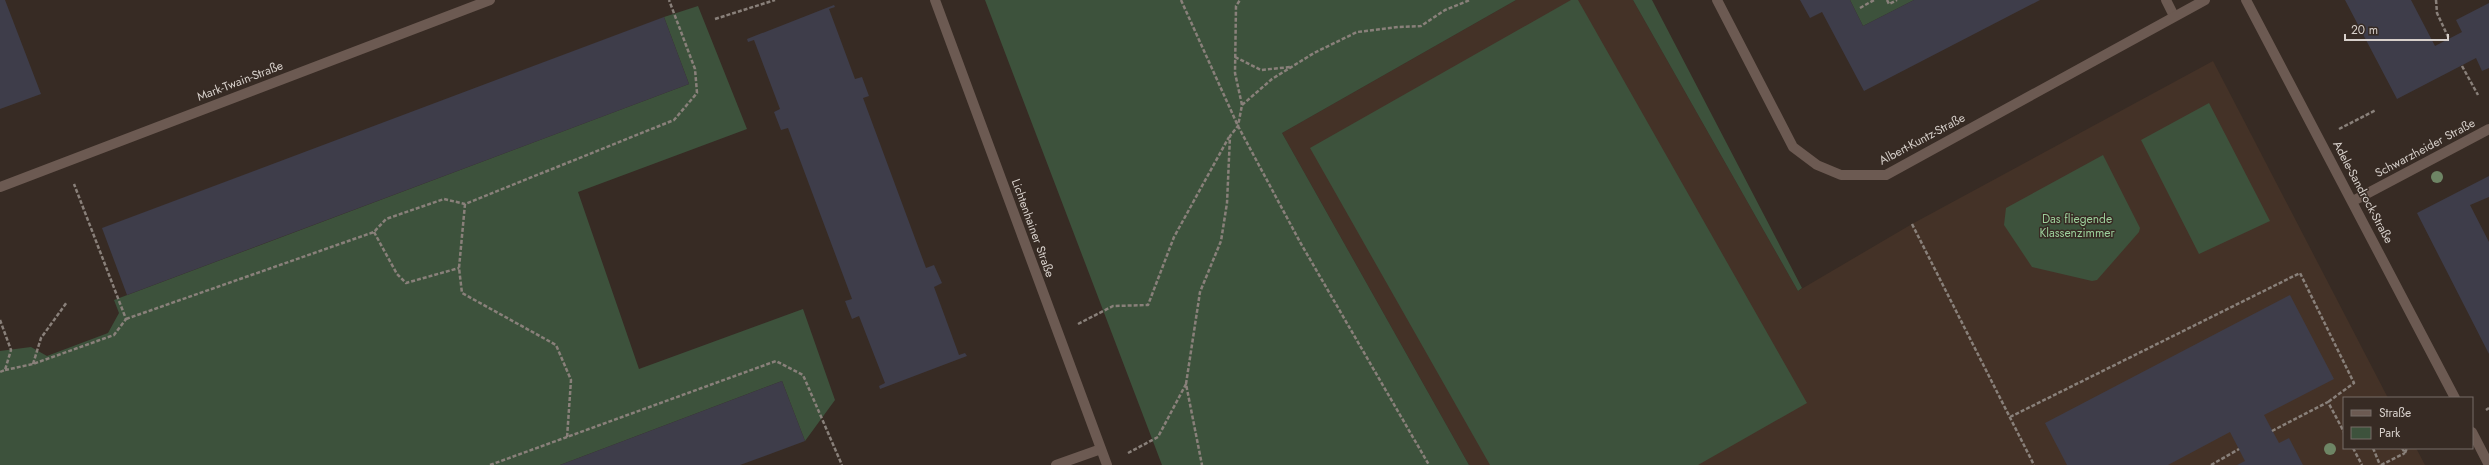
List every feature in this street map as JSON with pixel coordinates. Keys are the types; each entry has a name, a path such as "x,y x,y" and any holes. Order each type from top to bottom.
{"street":[{"name":"Mark-Twain-Straße","path":"0,187 490,0"},
{"name":"Lichtenhainer Straße","path":"935,0 1107,464"},
{"name":"Albert-Kuntz-Straße","path":"1717,0 1793,147 1817,165 1841,175 1870,176 1886,175 2205,0"},
{"path":"2166,0 2174,16"},
{"name":"Adele-Sandrock-Straße","path":"2246,0 2353,201 2454,397"},
{"name":"Schwarzheider Straße","path":"2353,201 2489,129"},
{"path":"2473,434 2489,465"},
{"path":"1056,465 1101,449"}],"path":[{"path":"0,372 33,364 114,335 126,319 374,232 386,219 444,199 464,204 674,120 696,93 696,69 669,0"},
{"path":"715,19 775,0"},
{"path":"1181,0 1238,126 1300,242 1429,465"},
{"path":"1059,334 1113,306 1148,305 1174,237 1230,136 1238,126 1242,105 1235,73 1235,57 1236,6 1240,0"},
{"path":"1242,105 1272,79 1314,53 1357,32 1421,26 1444,10 1470,0"},
{"path":"1860,8 1874,0"},
{"path":"1887,0 1888,4 1897,0"},
{"path":"2436,0 2437,13 2449,39"},
{"path":"1235,57 1261,70 1292,67"},
{"path":"2462,66 2478,96"},
{"path":"2320,139 2376,110"},
{"path":"1107,464 1158,438 1186,384 1200,292 1222,241 1227,203 1230,136"},
{"path":"66,161 126,319"},
{"path":"464,204 459,268 462,293 556,346 571,380 567,438"},
{"path":"1912,224 2034,465"},
{"path":"374,232 397,274 406,283 459,268"},
{"path":"2010,417 2300,273 2354,383 2328,402 2272,431"},
{"path":"33,364 41,338 67,302"},
{"path":"0,320 11,350 5,370"},
{"path":"490,465 776,361 803,375 842,465"},
{"path":"1186,384 1202,465"},
{"path":"2328,402 2343,430"},
{"path":"2211,465 2239,449"},
{"path":"2354,449 2362,465"},
{"path":"2372,449 2380,465 2405,453 2407,449"},
{"path":"2403,449 2405,453"}],"shaded area":[{"path":"1516,0 1633,0 1798,291 1912,224 2213,61 2387,397 2343,397 2343,449 2417,449 2425,465 1469,465 1282,133"}],"green space":[{"path":"985,0 1516,0 1282,133 1469,465 1162,465"},
{"path":"1571,0 1578,0 1807,403 1698,465 1490,465 1310,148"},
{"path":"1633,0 1652,0 1802,288 1798,291"},
{"path":"1850,0 1914,0 1863,26"},
{"path":"698,6 747,129 578,192 639,369 803,309 835,400 805,441 782,381 560,465 0,465 0,351 31,347 47,356 108,333 119,313 114,300 689,84 664,17"},
{"path":"2209,103 2270,221 2199,254 2141,140"},
{"name":"Das fliegende Klassenzimmer","path":"2103,155 2140,228 2139,232 2097,280 2092,281 2032,267 2004,225 2006,208"}],"building":[{"path":"0,0 5,0 41,94 0,109"},
{"path":"1800,0 1850,0 1863,26 1914,0 2040,0 1864,91 1822,12 1810,18"},
{"path":"2345,0 2411,0 2435,46 2462,32 2456,20 2489,3 2489,68 2482,71 2476,58 2397,99"},
{"path":"834,5 835,7 829,9 855,79 862,77 869,96 863,98 926,268 934,265 942,283 934,287 959,355 965,353 967,356 880,389 879,386 885,383 859,316 852,319 845,301 852,299 788,128 781,130 774,112 780,109 754,40 748,42 747,39"},
{"path":"664,17 689,84 127,295 102,228"},
{"path":"2489,176 2489,197 2470,205 2489,242 2489,354 2417,213"},
{"path":"2290,295 2334,379 2264,415 2279,443 2289,438 2303,465 2237,465 2245,461 2230,432 2168,465 2067,465 2045,423"},
{"path":"782,381 805,441 740,465 560,465"}]}
